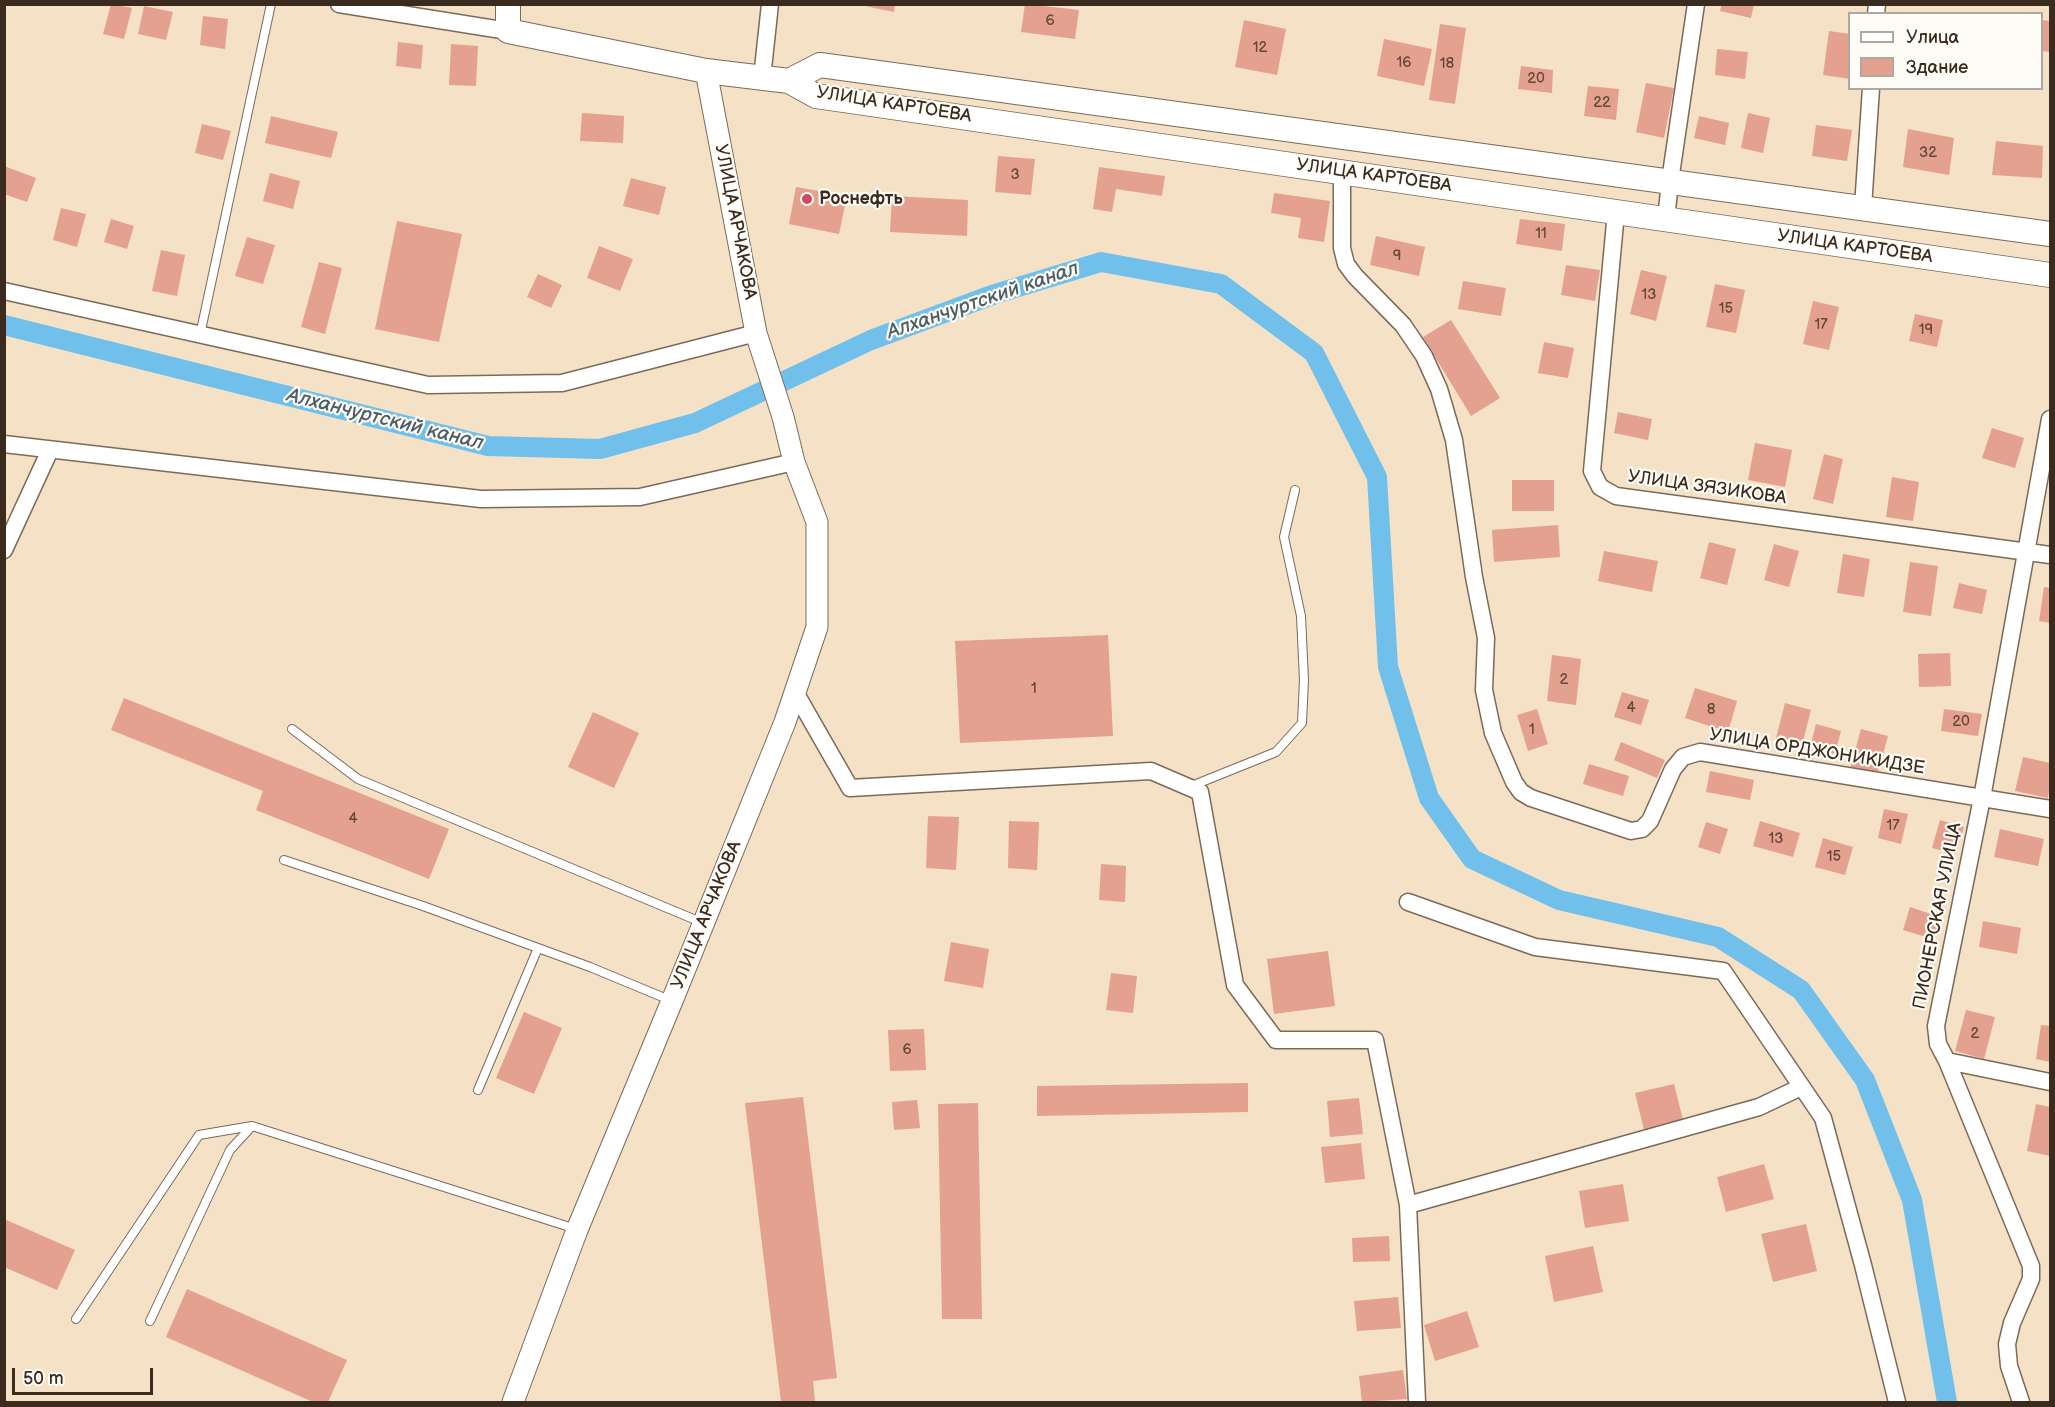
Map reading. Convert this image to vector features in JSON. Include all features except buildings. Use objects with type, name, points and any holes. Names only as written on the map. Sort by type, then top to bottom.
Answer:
[{"type":"main road","points":[[508,4],[508,31],[706,71],[789,81]]},
{"type":"main road","name":"УЛИЦА КАРТОЕВА","points":[[789,81],[820,65],[2050,234]]},
{"type":"main road","name":"УЛИЦА КАРТОЕВА","points":[[789,81],[816,96],[2050,275]]},
{"type":"street","points":[[339,4],[508,31]]},
{"type":"street","points":[[762,78],[770,4]]},
{"type":"street","points":[[1666,220],[1696,4]]},
{"type":"street","name":"УЛИЦА АРЧАКОВА","points":[[513,1402],[577,1230],[785,723],[817,627],[817,522],[794,462],[783,417],[756,333],[706,71]]},
{"type":"street","points":[[1863,207],[1871,90]]},
{"type":"street","name":"УЛИЦА ОРДЖОНИКИДЗЕ","points":[[1342,171],[1342,248],[1346,264],[1403,325],[1424,356],[1439,389],[1454,440],[1474,577],[1486,638],[1484,690],[1493,733],[1514,782],[1521,792],[1531,798],[1631,831],[1642,829],[1650,821],[1673,769],[1683,757],[1700,752],[2050,810]]},
{"type":"street","name":"УЛИЦА ЗЯЗИКОВА","points":[[1616,212],[1592,471],[1600,487],[1616,496],[2050,555]]},
{"type":"street","points":[[4,291],[428,385],[562,383],[756,333]]},
{"type":"street","name":"ПИОНЕРСКАЯ УЛИЦА","points":[[2021,1402],[2009,1366],[2007,1344],[2012,1323],[2031,1279],[2031,1266],[1938,1044],[1936,1026],[1982,798],[2050,419]]},
{"type":"street","points":[[4,444],[481,499],[640,497],[794,462]]},
{"type":"street","points":[[4,550],[50,450]]},
{"type":"street","points":[[795,692],[850,788],[1151,771],[1200,792],[1235,985],[1276,1040],[1375,1040],[1407,1205],[1417,1402]]},
{"type":"street","points":[[1408,902],[1535,947],[1723,971],[1824,1118],[1897,1402]]},
{"type":"street","points":[[1947,1061],[2050,1082]]},
{"type":"street","points":[[1407,1205],[1759,1107],[1802,1087]]},
{"type":"lane","points":[[200,335],[271,4]]},
{"type":"lane","points":[[1188,787],[1276,753],[1302,723],[1304,680],[1301,616],[1284,537],[1295,490]]},
{"type":"lane","points":[[292,729],[358,778],[704,924]]},
{"type":"lane","points":[[284,860],[423,906],[672,1001]]},
{"type":"lane","points":[[478,1090],[538,948]]},
{"type":"lane","points":[[76,1318],[199,1135],[252,1126],[577,1230]]},
{"type":"lane","points":[[150,1321],[230,1150],[252,1126]]},
{"type":"waterway","name":"Алханчуртский канал","points":[[4,325],[488,446],[600,449],[695,423],[871,340],[995,294],[1101,262],[1221,284],[1314,353],[1377,477],[1388,667],[1429,798],[1472,859],[1559,900],[1718,937],[1801,990],[1865,1080],[1912,1200],[1947,1402]]},
{"type":"place","name":"Роснефть","points":[[807,199]]}]
